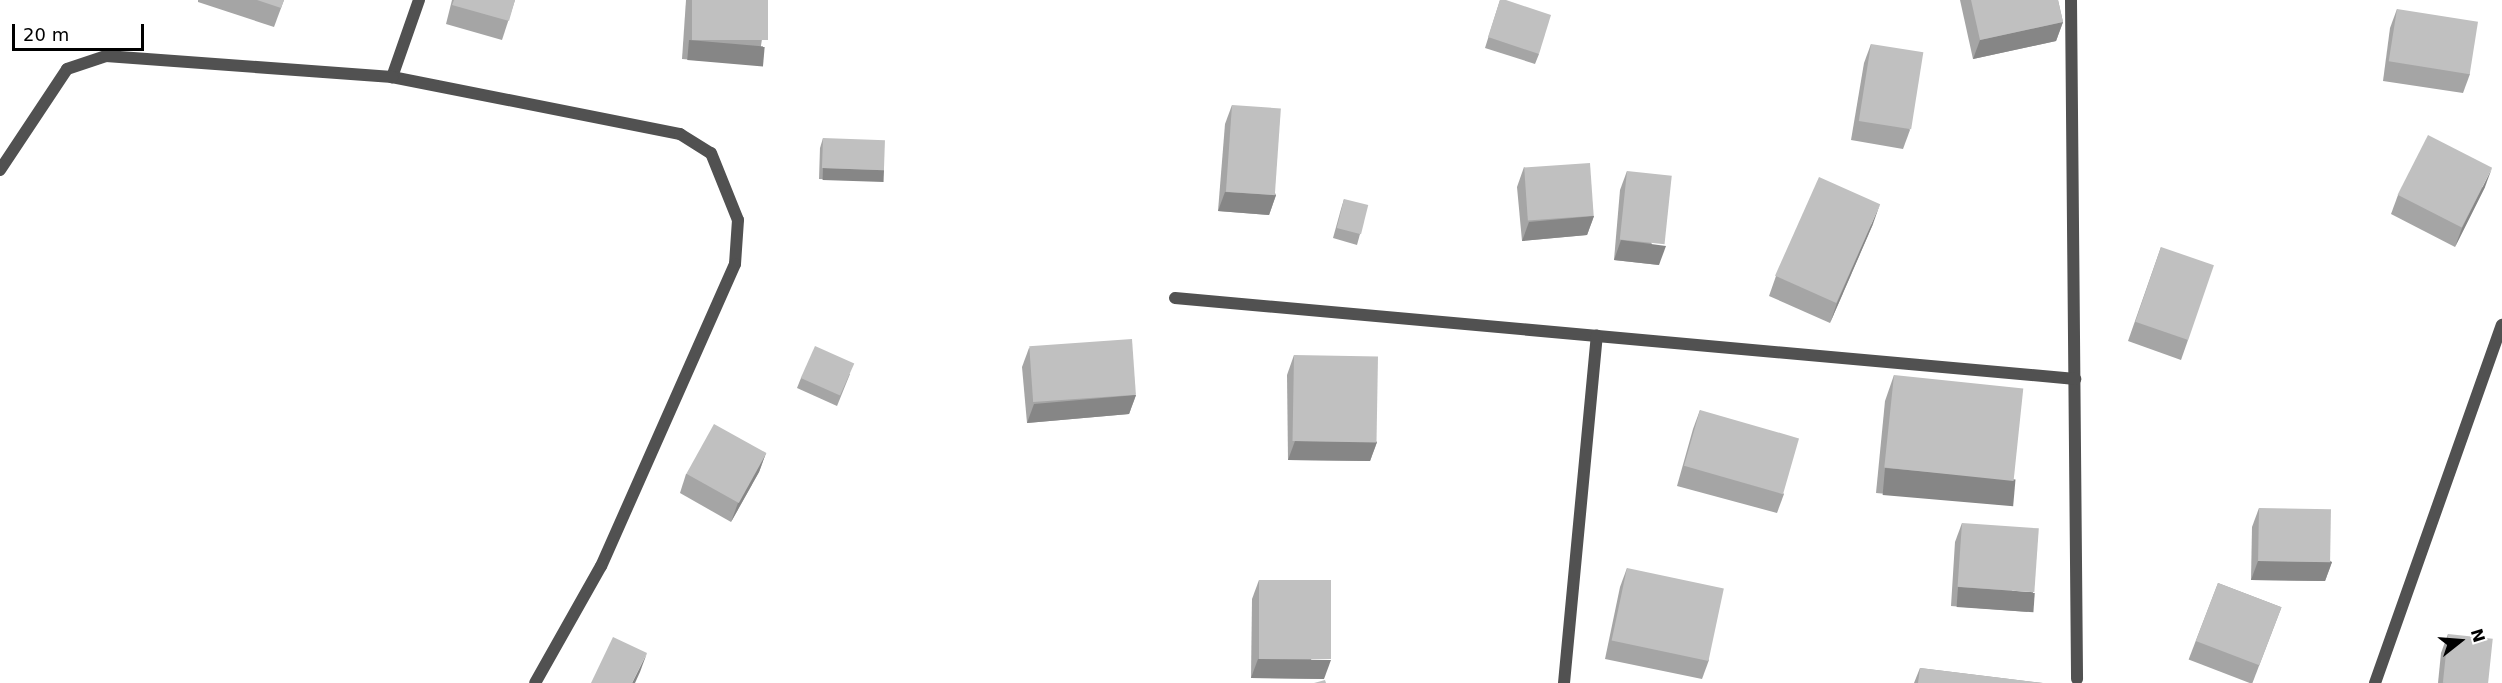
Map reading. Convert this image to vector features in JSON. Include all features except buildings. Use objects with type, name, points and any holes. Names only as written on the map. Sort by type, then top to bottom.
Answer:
[{"type":"street","points":[[392,77],[419,0]]},
{"type":"street","points":[[2071,0],[2077,679]]},
{"type":"street","points":[[0,170],[67,69],[106,56],[392,77],[680,134],[711,153],[738,220],[730,275],[601,566],[535,683]]},
{"type":"street","points":[[1175,298],[2075,379]]},
{"type":"street","points":[[2375,683],[2502,326]]},
{"type":"street","points":[[1564,683],[1597,336]]}]
